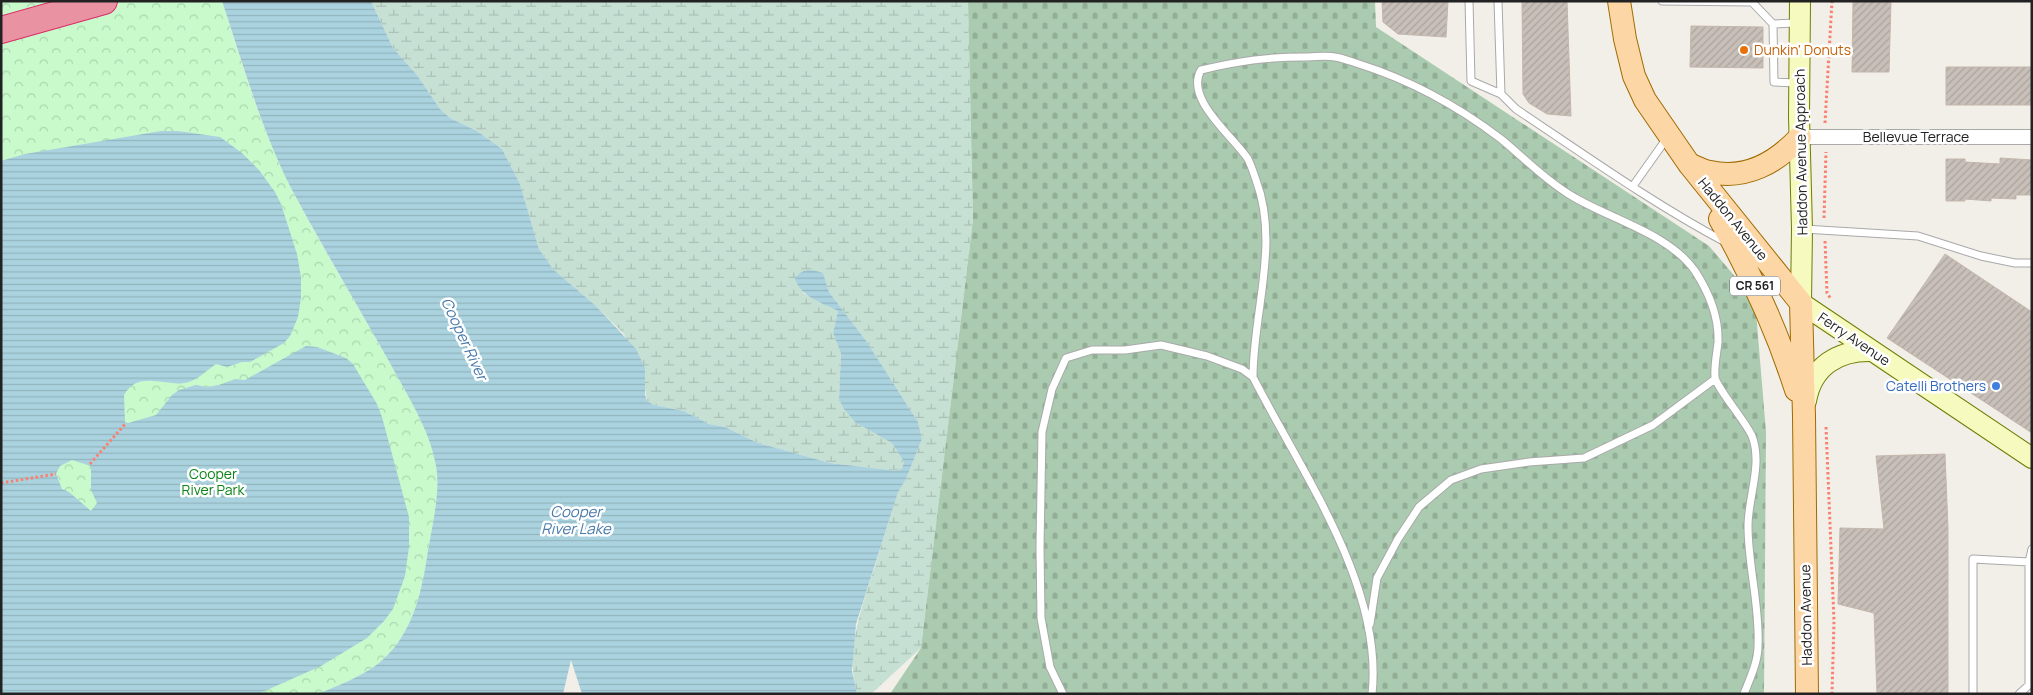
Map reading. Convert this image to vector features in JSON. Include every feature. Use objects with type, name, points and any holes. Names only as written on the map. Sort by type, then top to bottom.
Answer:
[{"type":"highway","points":[[1,30],[104,1]]},
{"type":"main road","name":"Haddon Avenue","points":[[1619,1],[1625,39],[1634,76],[1645,100],[1688,164],[1801,303],[1807,694]]},
{"type":"main road","name":"Haddon Avenue Approach","points":[[1800,1],[1801,303]]},
{"type":"main road","points":[[1688,164],[1710,172],[1730,174],[1752,170],[1769,164],[1800,137]]},
{"type":"main road","name":"Haddon Avenue","points":[[1688,164],[1756,288],[1783,348],[1804,416]]},
{"type":"main road","name":"Ferry Avenue","points":[[1801,303],[2032,458]]},
{"type":"main road","points":[[1804,416],[1808,392],[1815,376],[1824,366],[1849,352],[1872,352]]},
{"type":"street","name":"Bellevue Terrace","points":[[1800,137],[2032,136]]},
{"type":"lane","points":[[1469,1],[1471,81],[1501,94],[1516,109],[1680,218],[1735,247]]},
{"type":"lane","points":[[1498,1],[1501,94]]},
{"type":"lane","points":[[1662,1],[1752,2],[1773,24],[1774,82],[1799,83]]},
{"type":"lane","points":[[1773,24],[1800,23]]},
{"type":"lane","points":[[1253,377],[1257,322],[1264,281],[1266,246],[1264,213],[1257,183],[1248,160],[1207,110],[1197,88],[1197,77],[1201,70],[1245,60],[1280,57],[1335,57],[1378,70],[1457,109],[1500,139],[1568,194],[1644,231],[1681,255],[1694,270],[1704,288],[1712,308],[1718,340],[1715,379],[1752,437],[1755,455],[1755,474],[1748,524],[1749,553],[1758,625],[1758,648],[1754,669],[1744,694]]},
{"type":"lane","points":[[1633,186],[1668,135]]},
{"type":"lane","points":[[1802,229],[1918,236],[1990,258],[2015,263],[2032,263]]},
{"type":"lane","points":[[1063,694],[1050,667],[1041,618],[1042,432],[1052,389],[1066,358],[1092,350],[1125,350],[1161,345],[1207,356],[1242,369],[1253,377],[1326,514],[1354,576],[1370,627]]},
{"type":"lane","points":[[1372,694],[1374,678],[1370,627],[1377,578],[1398,539],[1419,507],[1451,480],[1481,469],[1529,462],[1584,458],[1653,425],[1715,379]]},
{"type":"lane","points":[[2019,694],[2029,685],[2029,562],[2032,549]]},
{"type":"lane","points":[[1973,694],[1973,559],[2029,562]]},
{"type":"path","points":[[1832,1],[1825,116],[1827,137],[1824,231],[1827,293],[1834,307]]},
{"type":"path","points":[[90,464],[126,423]]},
{"type":"path","points":[[1826,423],[1834,621],[1832,694]]},
{"type":"path","points":[[1,483],[56,474]]},
{"type":"green space","name":"Cooper River Park","points":[[1,1],[222,1],[253,96],[280,166],[315,233],[418,414],[429,440],[436,466],[435,512],[425,572],[413,615],[407,628],[390,653],[379,663],[357,677],[318,694],[1,694]]},
{"type":"green space","points":[[371,1],[968,1],[973,220],[921,648],[871,694],[857,694],[853,662],[856,631],[898,491],[906,479],[922,439],[918,422],[867,342],[829,292],[823,274],[803,293],[838,311],[833,333],[841,352],[839,399],[878,434],[892,443],[904,462],[902,468],[898,471],[830,463],[758,443],[725,427],[709,424],[684,411],[654,405],[647,401],[645,388],[624,334],[596,306],[553,269],[539,249],[520,184],[502,149],[477,131],[450,118],[440,109],[417,75],[393,48]]},
{"type":"green space","points":[[968,1],[1375,1],[1376,27],[1709,246],[1755,300],[1766,432],[1764,694],[890,694],[921,648],[973,220]]},
{"type":"water","name":"Cooper River Lake","points":[[222,1],[371,1],[393,48],[417,75],[440,109],[450,118],[477,131],[502,149],[520,184],[539,249],[553,269],[596,306],[636,349],[645,368],[645,395],[647,401],[654,405],[684,411],[709,424],[725,427],[758,443],[830,463],[898,471],[902,468],[904,462],[892,443],[855,422],[844,409],[839,399],[841,353],[833,333],[838,311],[807,295],[795,279],[797,275],[807,270],[823,273],[829,292],[867,342],[918,422],[922,439],[906,479],[898,492],[856,624],[852,671],[857,694],[582,694],[571,660],[563,694],[318,694],[357,677],[379,663],[390,653],[407,628],[418,601],[425,572],[436,500],[436,466],[429,440],[418,414],[280,166],[253,96]]},
{"type":"water","name":"Cooper River Park","points":[[161,131],[178,131],[220,137],[242,153],[259,170],[275,192],[281,204],[297,254],[301,277],[301,298],[298,317],[290,336],[284,343],[250,362],[242,362],[227,367],[216,364],[198,378],[189,382],[144,381],[136,383],[124,395],[125,422],[128,423],[156,415],[172,395],[179,390],[196,385],[207,387],[219,385],[235,379],[245,380],[306,346],[317,347],[346,358],[353,364],[377,404],[382,417],[409,517],[409,547],[405,576],[393,609],[367,638],[321,666],[258,694],[1,694],[1,161],[25,154]],"holes":[[[72,460],[91,466],[91,490],[97,503],[91,511],[69,492],[62,489],[56,474],[60,466]]]},
{"type":"building","points":[[1382,1],[1448,1],[1446,37],[1398,34],[1383,22]]},
{"type":"building","points":[[1522,1],[1567,1],[1571,116],[1547,114],[1529,103],[1523,94]]},
{"type":"building","points":[[1853,1],[1891,1],[1889,72],[1852,72]]},
{"type":"building","points":[[1691,26],[1763,27],[1763,68],[1690,67]]},
{"type":"building","points":[[1946,67],[2032,67],[2032,105],[1946,105]]},
{"type":"building","points":[[2000,158],[2032,160],[2032,195],[2016,195],[2016,199],[1991,198],[1991,201],[1965,199],[1965,201],[1946,201],[1946,159],[1965,159],[1965,162],[2000,164]]},
{"type":"building","name":"Catelli Brothers","points":[[1945,254],[2032,312],[2032,433],[1887,338]]},
{"type":"building","points":[[1945,454],[1948,528],[1948,694],[1877,694],[1874,613],[1838,604],[1840,528],[1884,529],[1876,456]]},
{"type":"place","name":"Dunkin' Donuts","points":[[1744,50]]},
{"type":"place","name":"Catelli Brothers","points":[[1996,386]]},
{"type":"water label","name":"Cooper River","points":[[464,339]]}]
